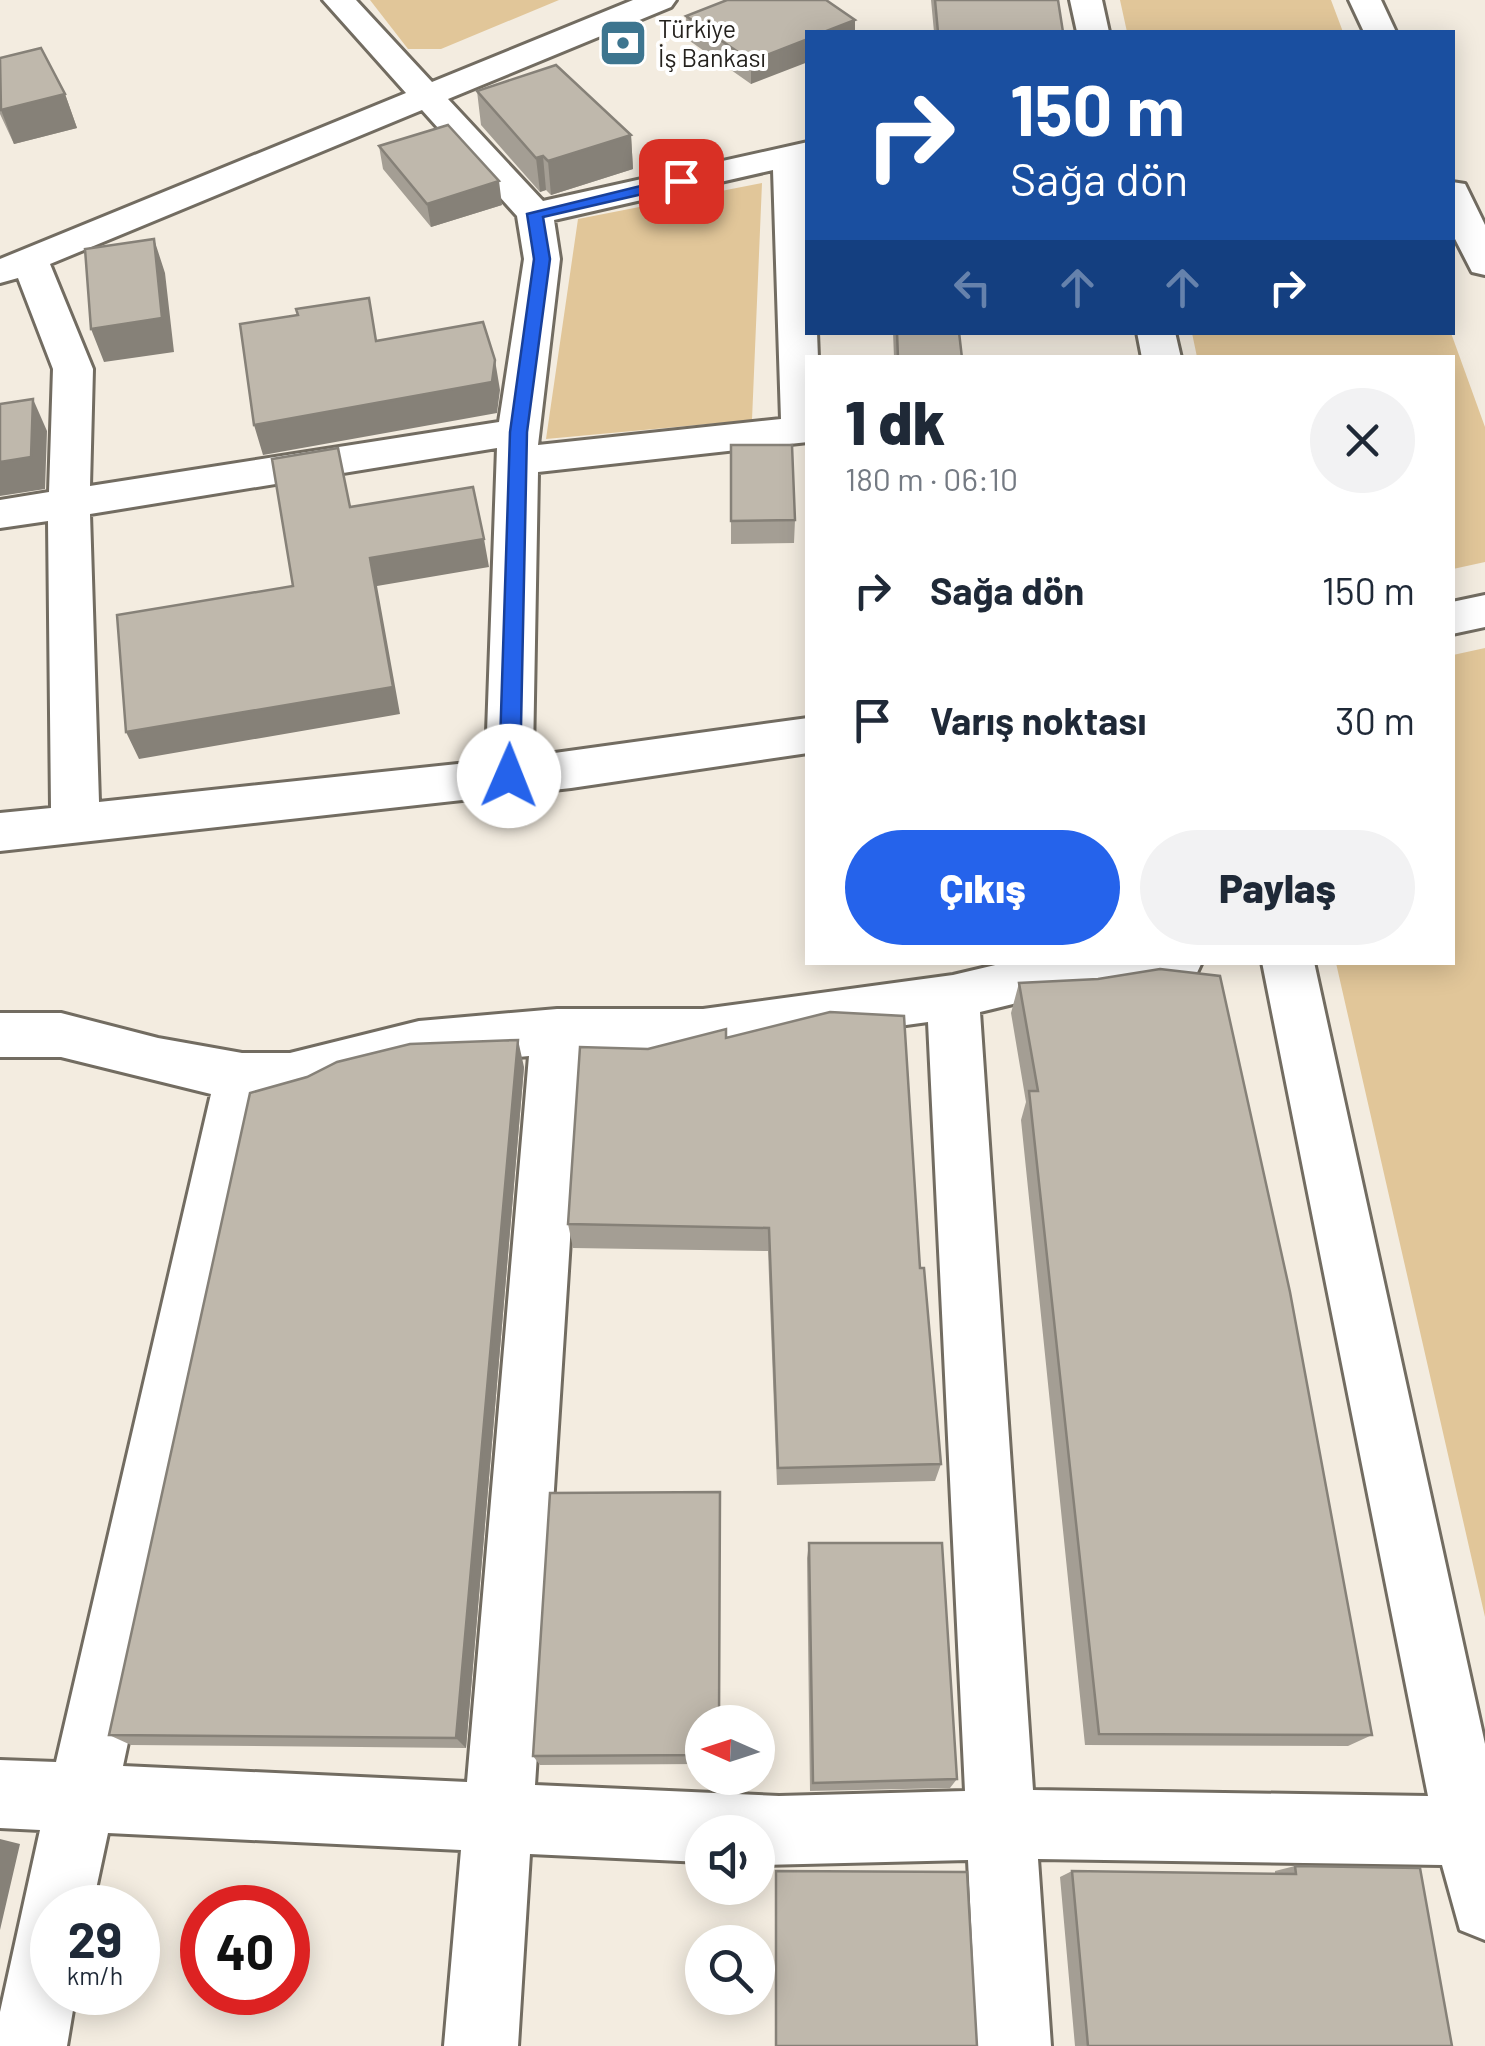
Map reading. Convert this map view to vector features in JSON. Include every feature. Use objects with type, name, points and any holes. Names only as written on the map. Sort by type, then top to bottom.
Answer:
[{"type":"street","points":[[338,0],[535,214],[542,259],[518,447],[509,776]]},
{"type":"street","points":[[417,90],[604,0]]},
{"type":"street","points":[[74,824],[68,503],[73,369],[10,261],[417,90],[660,0]]},
{"type":"street","points":[[1086,0],[1093,30]]},
{"type":"street","points":[[1365,0],[1379,30]]},
{"type":"street","points":[[0,514],[518,447],[805,429],[799,154],[535,214]]},
{"type":"street","points":[[1455,199],[1485,264]]},
{"type":"street","points":[[1455,617],[1485,611]]},
{"type":"street","points":[[0,832],[509,776],[805,735]]},
{"type":"street","points":[[0,1035],[61,1035],[158,1062],[242,1076],[290,1076],[419,1044],[557,1031],[703,1031],[953,998],[1067,970],[1136,965]]},
{"type":"street","points":[[1289,965],[1485,1904]]},
{"type":"street","points":[[953,998],[1014,2046]]},
{"type":"street","points":[[481,2046],[557,1031]]},
{"type":"street","points":[[62,1885],[242,1076]]},
{"type":"street","points":[[0,1794],[78,1801],[779,1831],[1001,1824],[1470,1831]]},
{"type":"street","points":[[30,2046],[36,2015]]},
{"type":"shaded area","points":[[370,0],[559,0],[441,49],[408,49]]},
{"type":"shaded area","points":[[1120,0],[1331,0],[1342,30],[1127,30]]},
{"type":"shaded area","points":[[762,183],[752,420],[546,439],[578,219]]},
{"type":"shaded area","points":[[1192,335],[1452,335],[1485,427],[1485,562],[1455,569],[1455,355],[1197,355]]},
{"type":"shaded area","points":[[1485,648],[1485,1617],[1336,965],[1455,965],[1455,655]]},
{"type":"building","points":[[727,0],[826,0],[855,20],[829,30],[805,30],[805,40],[751,61],[686,16]]},
{"type":"building","points":[[935,0],[1058,0],[1063,30],[938,30]]},
{"type":"building","points":[[41,48],[65,94],[1,110],[0,58]]},
{"type":"building","points":[[556,65],[631,135],[548,161],[543,156],[536,158],[477,91]]},
{"type":"building","points":[[448,125],[499,181],[427,204],[379,146]]},
{"type":"building","points":[[154,239],[162,318],[91,329],[85,249]]},
{"type":"building","points":[[369,298],[376,341],[483,322],[495,360],[492,382],[254,425],[240,324],[298,315],[296,309]]},
{"type":"building","points":[[897,335],[959,335],[962,355],[898,355]]},
{"type":"building","points":[[33,399],[31,457],[0,462],[0,404]]},
{"type":"building","points":[[731,445],[792,445],[795,520],[731,521]]},
{"type":"building","points":[[338,448],[350,507],[473,487],[484,539],[370,558],[393,687],[126,732],[117,615],[293,586],[272,459]]},
{"type":"building","points":[[1160,969],[1220,976],[1290,1292],[1372,1735],[1099,1734],[1029,1091],[1038,1091],[1019,983],[1098,979]]},
{"type":"building","points":[[830,1012],[904,1016],[920,1268],[924,1268],[941,1464],[778,1468],[769,1228],[568,1224],[580,1047],[648,1049],[726,1029],[726,1038]]},
{"type":"building","points":[[518,1040],[456,1738],[109,1735],[250,1093],[307,1077],[337,1062],[410,1044]]},
{"type":"building","points":[[720,1492],[719,1705],[685,1705],[685,1755],[533,1756],[550,1493]]},
{"type":"building","points":[[809,1543],[942,1543],[957,1779],[813,1783]]},
{"type":"building","points":[[1295,1866],[1420,1868],[1452,2046],[1088,2046],[1072,1871],[1296,1874]]},
{"type":"building","points":[[776,1871],[967,1872],[977,2046],[776,2046]]},
{"type":"place","name":"Türkiye İş Bankası","points":[[623,43]]},
{"type":"route","points":[[509,776],[518,432],[542,259],[535,214],[681,181]]}]
